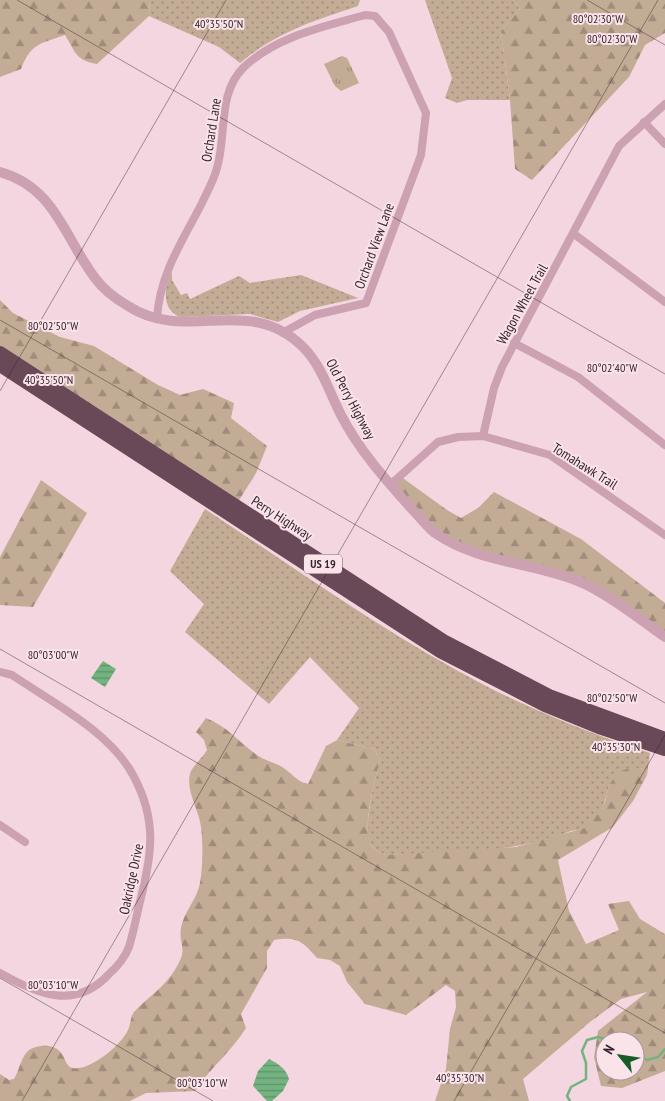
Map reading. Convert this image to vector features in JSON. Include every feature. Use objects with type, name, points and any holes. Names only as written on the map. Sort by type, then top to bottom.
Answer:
[{"type":"highway","name":"Perry Highway","points":[[1,363],[445,642],[550,696],[665,738]]},
{"type":"highway","name":"Perry Highway","points":[[1,363],[440,652],[545,705],[607,730],[665,749]]},
{"type":"street","name":"Orchard Lane","points":[[157,318],[158,294],[167,269],[217,170],[229,90],[236,77],[264,52],[289,38],[365,14],[380,19],[389,32],[426,113]]},
{"type":"street","name":"Wagon Wheel Trail","points":[[482,436],[497,379],[514,343],[574,234],[619,146],[665,104]]},
{"type":"street","name":"Orchard View Lane","points":[[284,332],[315,315],[366,303],[421,154],[426,113]]},
{"type":"street","points":[[644,122],[665,144]]},
{"type":"street","name":"Old Perry Highway","points":[[0,172],[25,182],[43,197],[55,212],[96,279],[129,307],[157,318],[180,323],[238,319],[256,321],[284,332],[315,360],[341,416],[364,453],[390,485],[432,530],[452,545],[474,554],[579,581],[665,637]]},
{"type":"street","points":[[574,234],[665,302]]},
{"type":"street","points":[[514,343],[572,373],[665,445]]},
{"type":"street","points":[[390,485],[438,442],[458,437],[482,436]]},
{"type":"street","name":"Tomahawk Trail","points":[[482,436],[550,456],[665,535]]},
{"type":"street","name":"Oakridge Drive","points":[[0,672],[12,675],[115,748],[132,773],[146,802],[152,839],[146,875],[128,948],[117,966],[101,983],[87,992],[70,996],[49,995],[31,990],[0,973]]},
{"type":"street","points":[[0,825],[24,842]]},
{"type":"green space","points":[[0,0],[150,0],[149,16],[97,64],[80,58],[65,35],[37,46],[29,54],[21,69],[0,77]]},
{"type":"green space","points":[[150,0],[360,0],[358,6],[311,22],[282,35],[240,63],[219,47],[149,16]]},
{"type":"green space","points":[[425,0],[513,0],[520,9],[501,31],[510,100],[467,100],[457,103],[445,98],[452,78]]},
{"type":"green space","points":[[513,0],[665,0],[665,33],[645,45],[629,77],[532,180],[515,169],[510,100],[501,31],[520,9]]},
{"type":"green space","points":[[342,56],[347,58],[359,83],[341,91],[335,86],[324,64]]},
{"type":"green space","points":[[172,272],[172,280],[181,295],[187,293],[190,299],[239,276],[250,283],[301,275],[358,298],[300,311],[278,322],[250,314],[180,317],[170,309],[167,303],[167,284]]},
{"type":"green space","points":[[0,300],[13,313],[60,337],[94,346],[158,385],[180,395],[203,389],[234,403],[231,418],[267,446],[256,473],[238,502],[0,346]]},
{"type":"green space","points":[[400,476],[461,518],[478,508],[494,492],[581,539],[665,603],[665,637],[579,581],[453,545],[390,485]]},
{"type":"green space","points":[[41,480],[87,513],[33,607],[0,605],[0,557]]},
{"type":"green space","points":[[205,509],[344,602],[451,667],[547,715],[650,753],[647,775],[641,768],[609,785],[602,809],[595,820],[583,829],[549,839],[480,851],[386,855],[378,851],[369,841],[368,824],[373,789],[380,760],[374,749],[337,740],[359,708],[310,657],[269,704],[185,632],[204,604],[170,571]]},
{"type":"green space","points":[[206,718],[228,731],[260,757],[282,767],[298,780],[308,784],[326,746],[337,740],[374,749],[380,760],[371,800],[368,832],[372,846],[386,855],[516,847],[585,828],[598,814],[605,802],[609,785],[619,772],[629,768],[641,768],[647,775],[633,801],[613,827],[558,860],[569,911],[586,944],[619,930],[608,904],[629,901],[640,919],[665,934],[665,1071],[645,1079],[645,1031],[598,1031],[647,992],[621,999],[590,1022],[523,1079],[529,1101],[435,1101],[446,1069],[450,1029],[456,1007],[455,991],[446,985],[406,1015],[365,1004],[347,982],[340,966],[330,960],[317,958],[299,941],[282,939],[274,940],[267,951],[267,968],[241,1014],[246,1028],[195,1091],[146,1093],[130,1101],[0,1101],[0,1074],[9,1080],[14,1079],[25,1055],[34,1047],[49,1046],[58,1050],[67,1064],[74,1068],[85,1066],[107,1054],[125,1036],[134,1012],[162,986],[180,961],[183,951],[180,934],[181,928],[198,889],[202,869],[200,820],[189,785],[189,778],[192,769],[207,750],[204,740],[196,732]]},
{"type":"green space","points":[[600,1081],[640,1081],[622,1088],[601,1086]]},
{"type":"shaded area","points":[[103,661],[116,669],[105,687],[91,678]]},
{"type":"shaded area","points":[[269,1059],[282,1067],[289,1079],[283,1091],[272,1101],[267,1101],[253,1086],[258,1071]]},
{"type":"waterway","points":[[570,1101],[567,1096],[571,1087],[586,1079],[586,1063],[582,1051],[587,1040],[595,1038]]},
{"type":"waterway","points":[[645,1059],[658,1057],[665,1049]]}]
